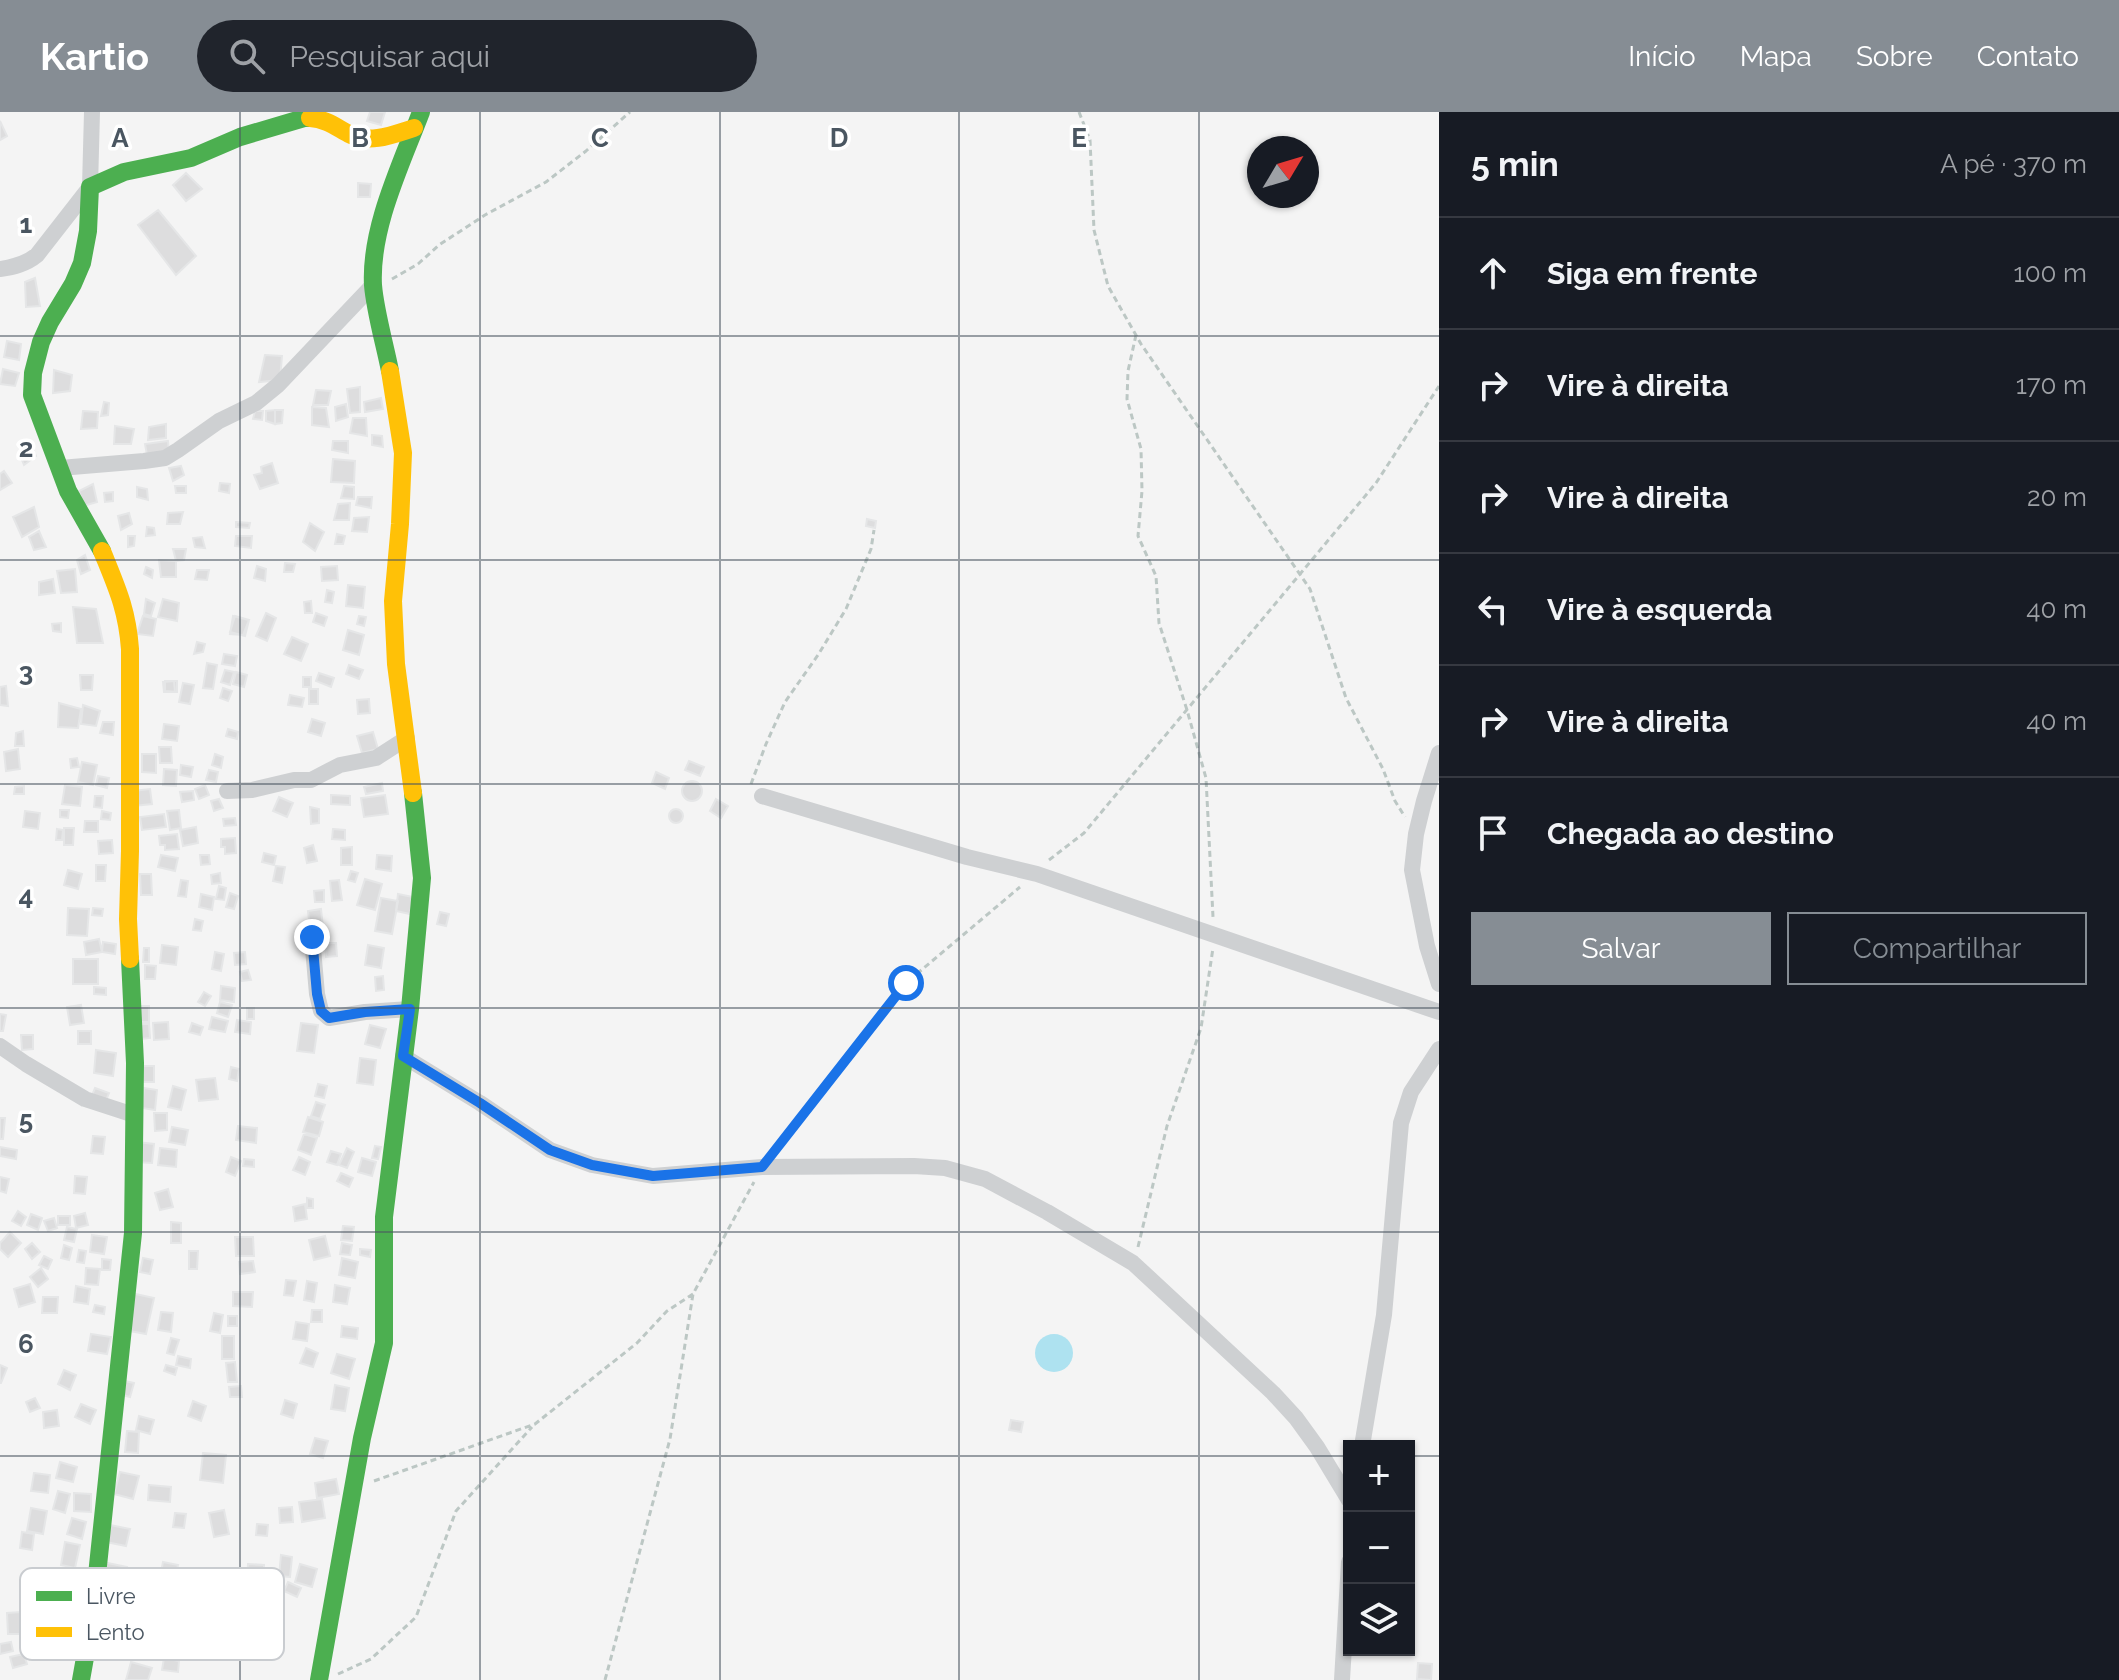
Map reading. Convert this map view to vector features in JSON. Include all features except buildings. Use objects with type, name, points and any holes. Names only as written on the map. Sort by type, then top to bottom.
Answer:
[{"type":"street","points":[[92,112],[86,246],[78,274],[39,346],[31,380],[32,395],[68,491],[98,543],[123,602],[128,622],[131,695],[128,919],[135,1063],[133,1233],[98,1568]]},
{"type":"street","points":[[0,269],[14,267],[37,255],[90,187],[124,172],[191,158],[240,137],[304,118],[330,120],[359,138],[383,137],[418,120]]},
{"type":"street","points":[[327,1677],[353,1488],[384,1343],[384,1217],[410,1009],[422,878],[396,664],[393,601],[403,453],[373,285],[377,234],[418,120]]},
{"type":"street","points":[[60,468],[165,458],[219,421],[256,403],[278,385],[373,285]]},
{"type":"street","points":[[227,791],[311,780],[340,765],[376,758],[407,738]]},
{"type":"street","points":[[1439,753],[1416,834],[1412,870],[1427,946],[1439,984]]},
{"type":"street","points":[[762,796],[967,857],[1037,874],[1439,1012]]},
{"type":"street","points":[[312,937],[317,994],[321,1011],[329,1018],[410,1009]]},
{"type":"street","points":[[0,1046],[85,1099],[134,1115]]},
{"type":"street","points":[[1363,1440],[1384,1315],[1401,1123],[1411,1092],[1439,1049]]},
{"type":"street","points":[[403,1056],[550,1150],[592,1165],[653,1176],[762,1167],[914,1166],[945,1168],[985,1179],[1133,1263],[1273,1393],[1317,1447],[1343,1490]]},
{"type":"street","points":[[1342,1680],[1348,1584]]},
{"type":"street","points":[[81,1680],[85,1660]]},
{"type":"path","points":[[373,285],[398,277],[485,215],[546,182],[630,112]]},
{"type":"path","points":[[1079,112],[1090,140],[1094,230],[1108,286],[1136,335],[1310,589],[1346,698],[1383,769],[1395,801],[1416,834]]},
{"type":"path","points":[[1133,1263],[1167,1126],[1201,1028],[1215,935],[1206,778],[1159,623],[1156,576],[1138,536],[1142,491],[1141,449],[1127,399],[1128,371],[1136,335]]},
{"type":"path","points":[[605,1680],[670,1439],[693,1294],[762,1167],[906,983],[1084,833],[1376,483],[1439,386]]},
{"type":"path","points":[[762,796],[750,785],[766,744],[785,702],[846,609],[871,549],[874,530]]},
{"type":"path","points":[[327,1677],[371,1659],[416,1617],[456,1511],[535,1424],[637,1343],[667,1311],[693,1294]]},
{"type":"path","points":[[353,1488],[535,1424]]},
{"type":"water","points":[[1054,1334],[1067,1340],[1073,1353],[1067,1366],[1054,1372],[1041,1366],[1035,1353],[1041,1340]]},
{"type":"traffic: fast","points":[[390,371],[374,295],[373,263],[388,197],[421,112]]},
{"type":"traffic: fast","points":[[102,551],[68,491],[32,395],[33,373],[41,342],[82,263],[88,231],[90,187],[124,172],[191,158],[240,137],[310,118]]},
{"type":"traffic: fast","points":[[319,1680],[362,1438],[384,1343],[384,1217],[410,1009],[422,878],[413,793]]},
{"type":"traffic: fast","points":[[98,1568],[133,1233],[135,1063],[130,959]]},
{"type":"traffic: fast","points":[[81,1680],[85,1660]]},
{"type":"traffic: slow","points":[[310,118],[367,139],[414,128]]},
{"type":"traffic: slow","points":[[390,371],[403,453],[393,601],[396,664],[413,793]]},
{"type":"traffic: slow","points":[[102,551],[124,610],[130,649],[130,959]]},
{"type":"route","points":[[312,937],[317,994],[321,1011],[329,1018],[410,1009],[403,1056],[550,1150],[592,1165],[653,1176],[762,1167],[906,983]]}]
